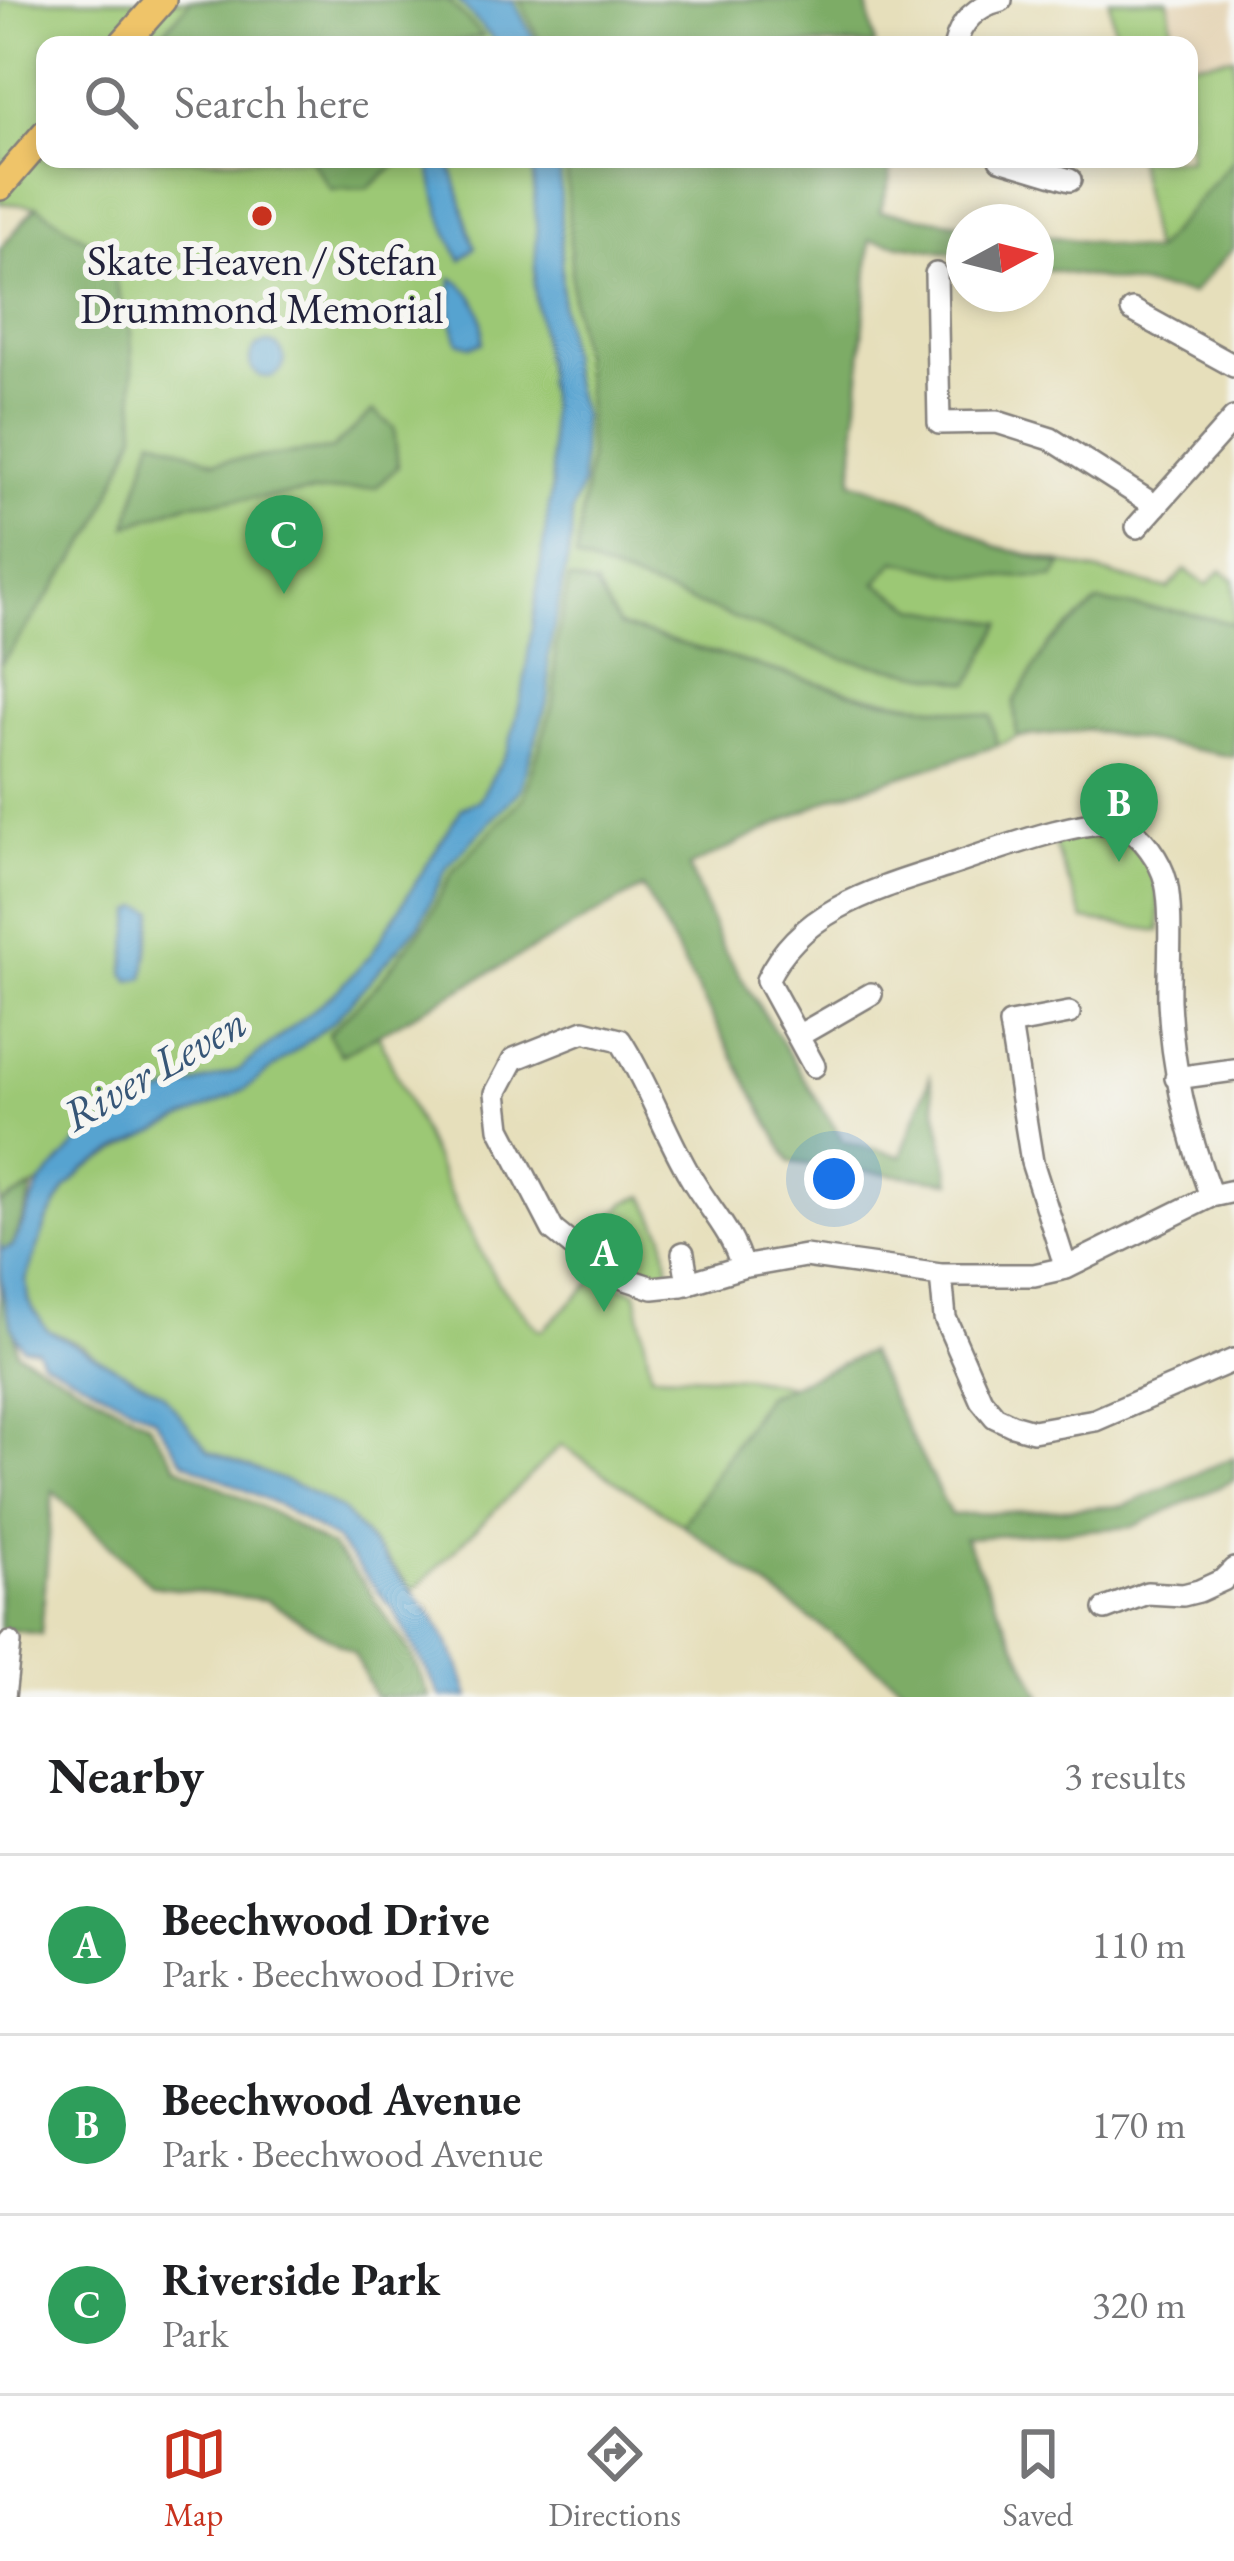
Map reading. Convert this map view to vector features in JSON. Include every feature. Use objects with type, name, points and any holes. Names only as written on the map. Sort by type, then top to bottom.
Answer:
[{"type":"main road","points":[[130,36],[162,0]]},
{"type":"main road","points":[[0,186],[36,144]]},
{"type":"street","points":[[957,36],[959,28],[983,5],[1001,0]]},
{"type":"street","points":[[1042,168],[1070,180]]},
{"type":"street","points":[[936,274],[939,422],[997,422],[1051,439],[1156,506]]},
{"type":"street","points":[[1132,310],[1234,366]]},
{"type":"street","points":[[1137,527],[1234,418]]},
{"type":"street","points":[[742,1267],[735,1241],[691,1178],[643,1075],[620,1040],[584,1030],[514,1059],[496,1093],[500,1128],[553,1230],[589,1262],[652,1288],[805,1256],[941,1275],[1008,1278],[1066,1268],[1222,1194],[1189,1137],[1176,1078],[1166,882],[1152,850],[1122,826],[1094,824],[1048,835],[856,895],[781,950],[766,980],[814,1066]]},
{"type":"street","points":[[798,1036],[871,994]]},
{"type":"street","points":[[1066,1268],[1032,1162],[1010,1024],[1069,1013]]},
{"type":"street","points":[[1176,1078],[1234,1070]]},
{"type":"street","points":[[683,1252],[688,1284]]},
{"type":"street","points":[[941,1275],[945,1318],[981,1400],[995,1417],[1012,1425],[1033,1430],[1095,1420],[1234,1360]]},
{"type":"street","points":[[1105,1609],[1147,1593],[1199,1591],[1234,1569]]},
{"type":"street","points":[[4,1697],[10,1643]]},
{"type":"shaded area","points":[[1168,0],[1234,0],[1234,57],[1198,62],[1198,36],[1173,36]]},
{"type":"green space","points":[[0,0],[866,0],[873,36],[36,36],[36,168],[889,168],[890,180],[870,239],[852,481],[926,507],[995,546],[1168,589],[1185,570],[1207,585],[1221,570],[1234,580],[1234,624],[1187,613],[1098,603],[1014,702],[1017,737],[997,746],[990,716],[862,695],[618,626],[596,586],[553,768],[342,1055],[378,1034],[452,1198],[497,1282],[537,1328],[543,1330],[598,1276],[636,1292],[651,1374],[745,1377],[791,1385],[765,1396],[683,1525],[561,1445],[414,1590],[342,1510],[303,1488],[209,1451],[83,1346],[46,1329],[28,1300],[26,1280],[47,1221],[66,1188],[85,1169],[172,1121],[244,1090],[281,1058],[0,1204],[0,249],[36,206],[0,203]]},
{"type":"green space","points":[[191,0],[447,0],[483,36],[160,36]]},
{"type":"green space","points":[[520,0],[866,0],[873,36],[537,36]]},
{"type":"green space","points":[[1109,0],[1168,0],[1173,36],[1115,36]]},
{"type":"green space","points":[[1234,57],[1234,159],[1153,252],[1139,168],[1198,168],[1198,62]]},
{"type":"green space","points":[[1234,159],[1234,248],[1191,294],[1054,271],[1054,237],[1153,252]]},
{"type":"green space","points":[[316,168],[393,168],[368,188],[331,189]]},
{"type":"green space","points":[[566,168],[889,168],[880,211],[946,221],[946,252],[870,240],[852,481],[926,507],[995,546],[1062,565],[1054,578],[964,576],[896,561],[876,583],[916,608],[1002,623],[970,683],[844,659],[576,559],[589,460],[586,386],[573,306]]},
{"type":"green space","points":[[37,206],[88,241],[114,278],[131,333],[136,433],[96,529],[0,665],[0,249]]},
{"type":"green space","points":[[373,411],[394,428],[398,467],[376,487],[187,504],[127,526],[153,437],[215,462],[332,449]]},
{"type":"green space","points":[[569,579],[595,586],[619,626],[866,697],[991,716],[997,746],[834,797],[689,867],[721,945],[843,1141],[901,1156],[930,1077],[951,1182],[790,1162],[643,888],[341,1055],[328,1034],[376,986],[426,923],[452,872],[524,797],[555,697],[555,649]]},
{"type":"green space","points":[[1098,602],[1234,624],[1234,757],[1089,730],[1017,737],[1014,702],[1050,643]]},
{"type":"green space","points":[[1094,833],[1129,842],[1141,852],[1154,878],[1160,931],[1084,920],[1053,842]]},
{"type":"green space","points":[[34,1187],[5,1266],[17,1352],[148,1423],[177,1466],[331,1547],[365,1585],[412,1656],[430,1697],[375,1697],[354,1653],[266,1600],[152,1586],[53,1491],[41,1634],[0,1629],[0,1204]]},
{"type":"green space","points":[[644,1196],[664,1235],[670,1280],[619,1273],[579,1245],[627,1202]]},
{"type":"green space","points":[[868,1352],[951,1515],[1124,1506],[1234,1457],[1234,1480],[1132,1527],[964,1538],[1042,1697],[917,1697],[683,1525],[766,1396]]},
{"type":"water","points":[[457,0],[513,0],[532,36],[491,36]]},
{"type":"water","points":[[431,168],[451,168],[475,247],[461,260],[449,236]]},
{"type":"water","points":[[533,168],[560,168],[562,306],[582,416],[582,484],[572,512],[571,541],[548,656],[549,696],[520,790],[447,867],[420,924],[333,1022],[244,1090],[85,1169],[66,1188],[47,1221],[26,1280],[28,1300],[46,1329],[162,1393],[209,1451],[303,1488],[342,1510],[434,1617],[458,1662],[469,1697],[441,1697],[393,1609],[335,1540],[278,1505],[183,1461],[154,1418],[42,1360],[37,1349],[23,1347],[7,1312],[0,1246],[3,1250],[13,1246],[40,1184],[83,1137],[151,1098],[239,1070],[338,990],[370,956],[462,808],[479,800],[508,750],[523,691],[552,485],[549,396],[534,285]]},
{"type":"water","points":[[452,278],[478,306],[482,343],[458,342],[450,314]]},
{"type":"water","points":[[267,343],[279,348],[284,360],[279,372],[267,377],[255,372],[250,360],[255,348]]},
{"type":"water","points":[[140,907],[154,911],[144,978],[130,981],[124,973],[133,911]]},
{"type":"place","name":"Skate Heaven / Stefan Drummond Memorial","points":[[262,216]]},
{"type":"place","name":"Riverside Park","points":[[284,594]]},
{"type":"place","name":"Beechwood Avenue","points":[[1119,862]]},
{"type":"place","name":"Beechwood Drive","points":[[604,1312]]},
{"type":"water label","name":"River Leven","points":[[154,1068]]}]
